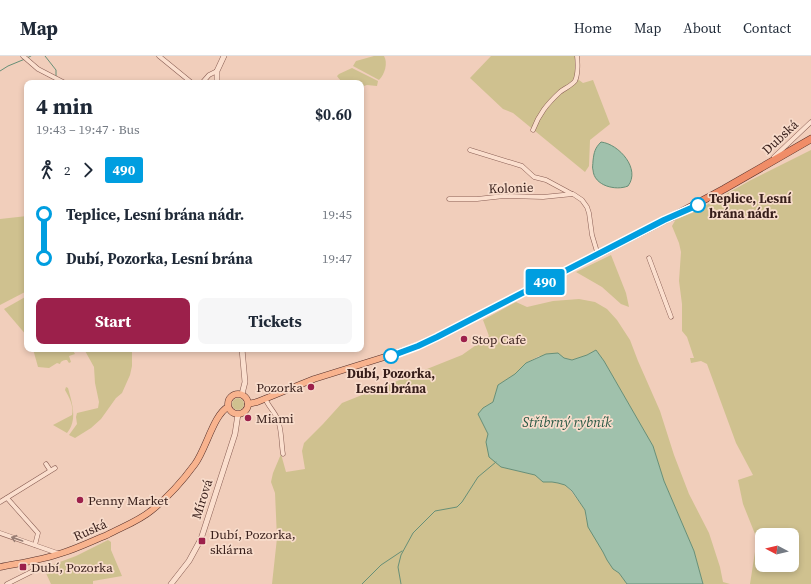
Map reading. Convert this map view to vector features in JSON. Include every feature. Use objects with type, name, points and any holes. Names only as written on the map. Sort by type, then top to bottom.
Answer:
[{"type":"highway","points":[[672,216],[811,139]]},
{"type":"highway","points":[[672,216],[716,195],[811,144]]},
{"type":"main road","points":[[248,404],[246,398],[242,394],[232,395],[228,400],[228,407],[238,414],[244,412],[248,404],[314,379],[418,346],[672,216]]},
{"type":"main road","name":"Ruská","points":[[0,567],[61,554],[78,548],[148,514],[195,464],[222,411],[228,407]]},
{"type":"street","points":[[23,56],[38,69],[59,80]]},
{"type":"street","points":[[159,56],[188,80]]},
{"type":"street","points":[[217,80],[217,72],[224,56]]},
{"type":"street","points":[[533,130],[538,116],[543,110],[560,92],[574,81],[576,77],[577,56]]},
{"type":"street","points":[[205,80],[209,75],[217,72]]},
{"type":"street","name":"Dubská","points":[[762,166],[784,148],[811,122]]},
{"type":"street","name":"Kolonie","points":[[470,150],[522,166],[534,177],[546,180],[582,200],[587,207],[592,235],[598,255]]},
{"type":"street","name":"Kolonie","points":[[449,199],[477,199],[504,196],[543,197],[573,194]]},
{"type":"street","points":[[649,258],[671,317]]},
{"type":"street","points":[[242,352],[245,384],[242,394]]},
{"type":"street","points":[[265,398],[268,405],[277,417],[282,454]]},
{"type":"street","name":"Mírová","points":[[171,584],[189,561],[201,539],[235,433],[238,414]]},
{"type":"street","points":[[46,464],[50,470]]},
{"type":"street","points":[[0,502],[55,468]]},
{"type":"street","points":[[7,498],[38,532],[35,545]]},
{"type":"street","points":[[0,533],[61,554]]},
{"type":"street","points":[[7,584],[34,570]]},
{"type":"shaded area","points":[[374,56],[384,56],[386,62],[383,75],[379,80],[353,66],[356,61]]},
{"type":"shaded area","points":[[491,56],[576,56],[575,77],[583,83],[593,80],[610,124],[590,140],[589,166],[585,172],[513,113],[503,109],[470,78]]},
{"type":"shaded area","points":[[352,68],[378,81],[377,86],[364,86],[364,80],[340,80],[337,76]]},
{"type":"shaded area","points":[[811,150],[811,584],[750,584],[755,552],[755,572],[799,572],[799,528],[755,528],[755,534],[743,504],[738,480],[753,475],[736,443],[707,364],[701,361],[691,363],[690,358],[694,358],[687,337],[682,331],[682,304],[679,281],[681,252],[672,226],[676,219],[692,213],[751,180]]},
{"type":"shaded area","points":[[24,216],[24,293],[0,305],[0,219]]},
{"type":"shaded area","points":[[611,255],[626,293],[629,307],[621,304],[602,287],[576,272]]},
{"type":"shaded area","points":[[24,298],[24,332],[4,309]]},
{"type":"shaded area","points":[[579,299],[595,302],[607,309],[617,320],[630,340],[660,411],[674,455],[689,494],[709,533],[720,567],[723,582],[730,584],[703,584],[694,551],[664,481],[653,446],[604,361],[596,350],[572,360],[539,356],[526,363],[515,374],[498,385],[493,402],[483,408],[478,414],[488,434],[486,442],[501,467],[535,475],[543,482],[552,482],[565,485],[571,491],[585,510],[586,519],[607,560],[627,584],[272,584],[277,538],[275,493],[271,482],[281,454],[286,472],[305,469],[302,451],[304,443],[342,403],[462,355],[489,336],[483,320],[516,302],[527,307],[553,301]]},
{"type":"shaded area","points":[[34,352],[74,352],[75,354],[69,356],[71,362],[69,363],[67,360],[64,360],[60,364],[57,363],[49,368],[38,367]]},
{"type":"shaded area","points":[[86,352],[132,352],[132,366],[130,375],[122,393],[116,398],[101,419],[91,428],[75,438],[69,435],[77,424],[77,413],[98,408],[99,402],[95,383],[94,367]]},
{"type":"shaded area","points":[[66,387],[68,388],[72,404],[65,390]]},
{"type":"shaded area","points":[[240,398],[243,399],[243,409],[236,410],[233,409],[232,402],[233,399]]},
{"type":"shaded area","points":[[72,406],[73,417],[72,423],[67,433],[53,425],[72,415]]},
{"type":"shaded area","points":[[108,540],[111,542],[111,550],[122,576],[93,581],[93,584],[51,584],[45,571],[49,566],[76,556]]},
{"type":"water","points":[[601,142],[615,147],[626,158],[632,172],[628,186],[618,188],[606,186],[597,180],[594,175],[593,168],[594,155],[596,148]]},
{"type":"water","name":"Stříbrný rybník","points":[[596,350],[604,361],[653,446],[664,481],[694,551],[703,584],[627,584],[607,560],[588,527],[585,510],[572,491],[565,485],[552,482],[543,482],[535,475],[501,467],[489,457],[486,442],[488,434],[478,414],[483,408],[493,402],[498,385],[515,374],[526,363],[546,354],[558,353],[564,358],[572,360]]},
{"type":"waterway","points":[[27,58],[31,56]]},
{"type":"waterway","points":[[45,56],[56,70],[56,76]]},
{"type":"waterway","points":[[0,71],[25,59]]},
{"type":"waterway","points":[[401,584],[398,567],[401,555],[413,533],[435,511],[457,507],[462,502],[478,477],[496,462]]},
{"type":"waterway","points":[[362,584],[381,565],[402,551]]},
{"type":"bus line","name":"490","points":[[391,356],[437,337],[628,240],[664,220],[698,205]]},
{"type":"place","name":"Teplice, Lesní brána nádr.","points":[[698,205]]},
{"type":"place","name":"Stop Cafe","points":[[464,339]]},
{"type":"place","name":"Dubí, Pozorka, Lesní brána","points":[[391,356]]},
{"type":"place","name":"Pozorka","points":[[311,387]]},
{"type":"place","name":"Miami","points":[[248,418]]},
{"type":"place","name":"Penny Market","points":[[80,500]]},
{"type":"place","name":"Dubí, Pozorka, sklárna","points":[[202,541]]},
{"type":"place","name":"Dubí, Pozorka","points":[[23,567]]}]
